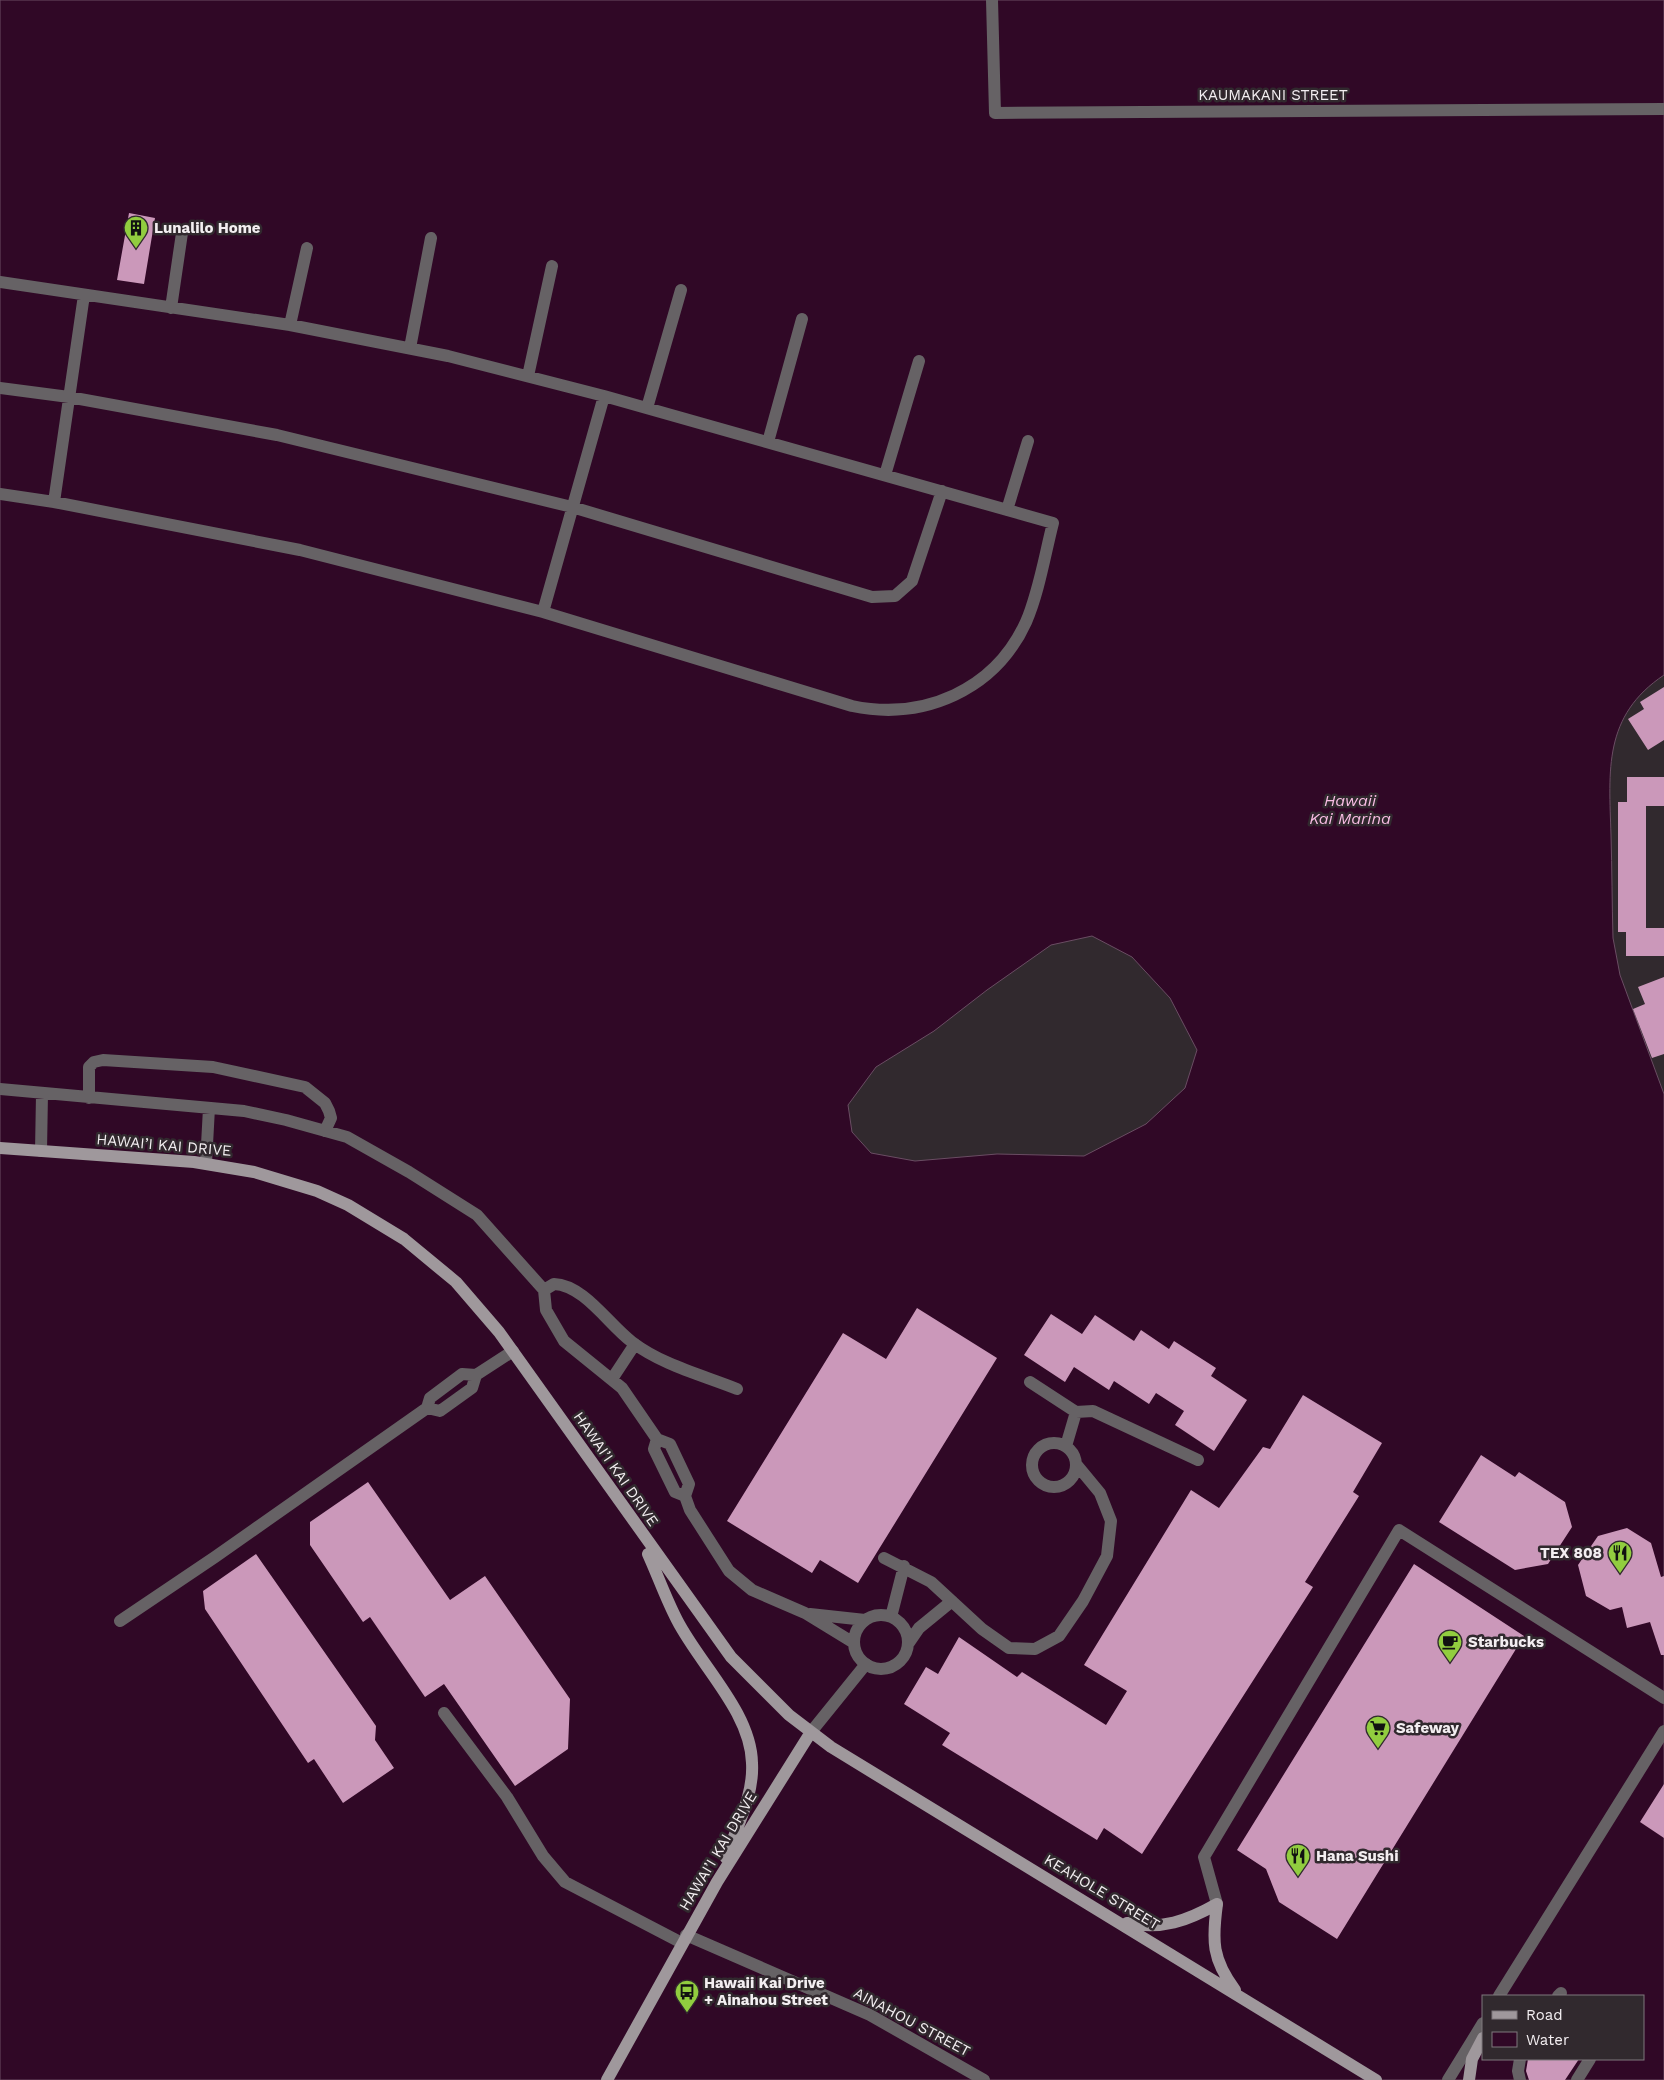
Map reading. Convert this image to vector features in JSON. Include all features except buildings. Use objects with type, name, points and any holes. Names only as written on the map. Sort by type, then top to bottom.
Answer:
[{"type":"main road","name":"HAWAI’I KAI DRIVE","points":[[0,1148],[206,1163],[286,1180],[332,1198],[377,1221],[424,1254],[456,1282],[513,1350],[731,1657],[789,1714],[811,1732],[717,1882],[607,2080]]},
{"type":"main road","points":[[638,1528],[677,1620],[739,1716],[750,1747],[752,1763],[750,1787],[717,1882]]},
{"type":"main road","name":"KEAHOLE STREET","points":[[811,1732],[831,1747],[1376,2080]]},
{"type":"main road","points":[[1118,1921],[1159,1926],[1180,1922],[1217,1904],[1214,1948],[1222,1971],[1238,1994]]},
{"type":"main road","points":[[1469,2080],[1472,2058],[1482,2040]]},
{"type":"street","name":"KAUMAKANI STREET","points":[[992,0],[995,113],[1664,109]]},
{"type":"street","points":[[171,308],[182,233]]},
{"type":"street","points":[[410,348],[431,238]]},
{"type":"street","points":[[290,325],[307,248]]},
{"type":"street","points":[[528,376],[552,266]]},
{"type":"street","points":[[0,282],[290,325],[410,348],[604,396],[1053,523],[1026,621],[1008,653],[982,679],[950,698],[920,708],[889,711],[852,706],[542,612],[300,550],[54,502],[0,494]]},
{"type":"street","points":[[646,408],[681,290]]},
{"type":"street","points":[[54,502],[84,295]]},
{"type":"street","points":[[768,442],[802,319]]},
{"type":"street","points":[[885,476],[919,361]]},
{"type":"street","points":[[0,388],[69,397],[277,434],[572,507],[872,597],[885,598],[906,589],[912,581],[942,491]]},
{"type":"street","points":[[542,612],[604,396]]},
{"type":"street","points":[[1007,510],[1028,441]]},
{"type":"street","points":[[89,1098],[89,1067],[94,1062],[103,1060],[213,1067],[304,1088],[325,1103],[329,1110],[331,1118],[326,1131]]},
{"type":"street","points":[[0,1089],[244,1111],[326,1131],[347,1137],[409,1172],[477,1215],[544,1290],[546,1310],[564,1341],[589,1363],[612,1378],[622,1388],[657,1439],[670,1444],[689,1484],[685,1496],[690,1510],[708,1541],[729,1571],[752,1590],[805,1613],[854,1643]]},
{"type":"street","points":[[41,1151],[42,1094]]},
{"type":"street","points":[[206,1163],[209,1108]]},
{"type":"street","points":[[544,1290],[554,1284],[571,1288],[650,1355],[737,1389]]},
{"type":"street","points":[[612,1378],[635,1344]]},
{"type":"street","points":[[120,1621],[428,1408],[440,1411],[472,1388],[476,1375],[513,1350]]},
{"type":"street","points":[[1030,1382],[1076,1412],[1093,1411],[1198,1460]]},
{"type":"street","points":[[1066,1446],[1076,1412]]},
{"type":"street","points":[[1051,1443],[1066,1446],[1075,1457],[1076,1464],[1072,1478],[1060,1486],[1045,1485],[1035,1475],[1032,1462],[1038,1448],[1051,1443]]},
{"type":"street","points":[[884,1558],[904,1566],[931,1582],[982,1628],[1009,1648],[1035,1649],[1059,1636],[1083,1601],[1107,1556],[1112,1520],[1100,1493],[1076,1464]]},
{"type":"street","points":[[1217,1904],[1204,1857],[1399,1530],[1664,1698]]},
{"type":"street","points":[[891,1617],[904,1566]]},
{"type":"street","points":[[908,1644],[903,1626],[891,1617],[880,1614],[865,1620],[859,1626],[854,1643],[856,1651],[866,1664],[884,1669],[893,1666],[901,1661],[908,1644],[919,1628],[952,1600]]},
{"type":"street","points":[[805,1613],[865,1620]]},
{"type":"street","points":[[811,1732],[866,1664]]},
{"type":"street","name":"AINAHOU STREET","points":[[444,1713],[508,1797],[544,1856],[565,1882],[684,1939],[870,2015],[984,2080]]},
{"type":"street","points":[[1501,1995],[1664,1731]]},
{"type":"street","points":[[1448,2080],[1482,2025]]},
{"type":"street","points":[[1577,2080],[1589,2060]]},
{"type":"street","points":[[1517,2061],[1520,2080]]},
{"type":"water","name":"Hawaii Kai Marina","points":[[0,0],[1664,0],[1664,675],[1644,691],[1630,708],[1620,727],[1614,746],[1610,788],[1613,938],[1620,975],[1664,1094],[1664,2080],[0,2080]],"holes":[[[1092,936],[1132,957],[1170,998],[1197,1050],[1185,1088],[1146,1124],[1084,1156],[997,1154],[915,1161],[871,1153],[852,1132],[848,1105],[876,1067],[934,1031],[987,990],[1051,945]]]},
{"type":"place","name":"Lunalilo Home","points":[[136,249]]},
{"type":"place","name":"TEX 808","points":[[1620,1574]]},
{"type":"place","name":"Starbucks","points":[[1450,1663]]},
{"type":"place","name":"Safeway","points":[[1378,1749]]},
{"type":"place","name":"Hana Sushi","points":[[1298,1877]]},
{"type":"place","name":"Hawaii Kai Drive + Ainahou Street","points":[[687,2013]]}]
